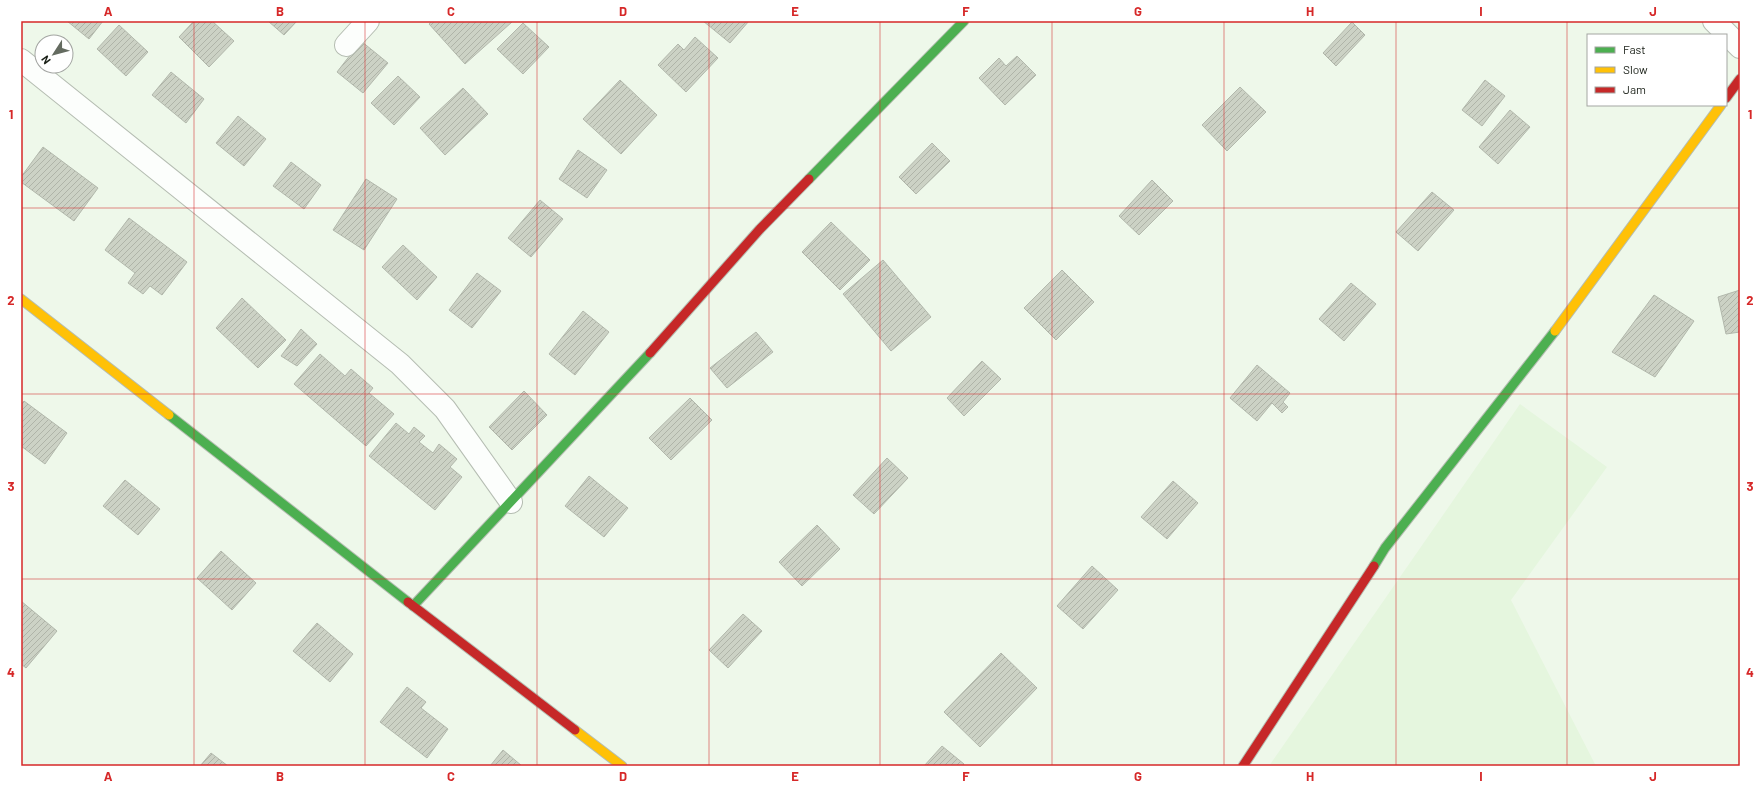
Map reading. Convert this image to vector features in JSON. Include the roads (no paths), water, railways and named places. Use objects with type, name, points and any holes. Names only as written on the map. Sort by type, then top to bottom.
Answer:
[{"type":"street","points":[[346,45],[368,21]]},
{"type":"street","points":[[413,606],[626,380],[760,230],[964,21]]},
{"type":"street","points":[[1714,21],[1740,47]]},
{"type":"street","points":[[21,60],[400,364],[445,410],[511,502]]},
{"type":"street","points":[[1727,97],[1740,79]]},
{"type":"street","points":[[1243,766],[1385,548],[1549,338],[1720,106]]},
{"type":"street","points":[[21,299],[413,606],[622,766]]}]
